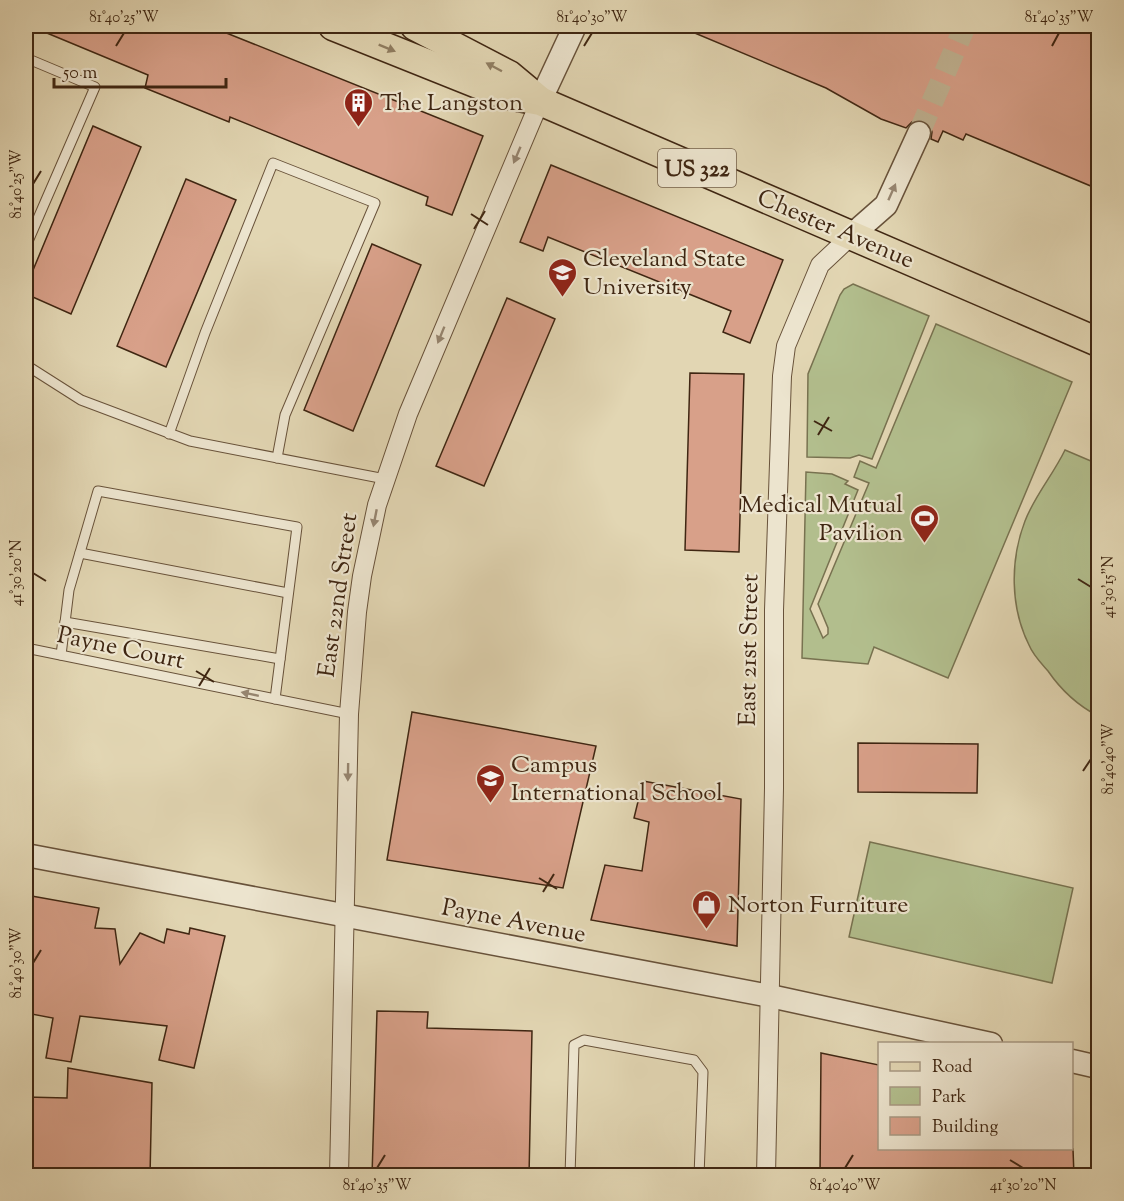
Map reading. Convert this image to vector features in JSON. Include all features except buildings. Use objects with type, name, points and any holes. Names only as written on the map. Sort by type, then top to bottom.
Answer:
[{"type":"main road","name":"Chester Avenue","points":[[333,26],[503,94],[540,101],[853,234],[1098,342]]},
{"type":"main road","name":"Chester Avenue","points":[[415,26],[509,75],[540,101]]},
{"type":"street","name":"East 22nd Street","points":[[339,1176],[349,714],[362,576],[377,505],[413,403],[540,101],[575,26]]},
{"type":"street","name":"East 21st Street","points":[[766,1176],[774,788],[774,610],[782,376],[786,346],[820,265],[886,205],[919,133]]},
{"type":"street","name":"Payne Avenue","points":[[26,855],[770,996],[982,1042]]},
{"type":"street","points":[[1073,1061],[1098,1066]]},
{"type":"lane","points":[[26,58],[94,87],[26,246]]},
{"type":"lane","points":[[169,434],[205,333],[273,164],[375,203],[285,415],[277,458]]},
{"type":"lane","points":[[26,364],[81,400],[190,441],[385,479]]},
{"type":"lane","points":[[61,655],[69,590],[98,491],[297,527],[274,699]]},
{"type":"lane","points":[[80,553],[288,593]]},
{"type":"lane","points":[[65,622],[280,659]]},
{"type":"lane","name":"Payne Court","points":[[26,648],[349,714]]},
{"type":"lane","points":[[612,1176],[570,1174],[574,1046],[584,1040],[694,1060],[703,1072],[699,1176]]},
{"type":"lane","points":[[712,1176],[718,1176]]},
{"type":"green space","points":[[853,284],[929,316],[872,459],[859,455],[850,458],[807,457],[808,374],[840,295],[844,289]]},
{"type":"green space","name":"Medical Mutual Pavilion","points":[[936,324],[1072,382],[948,678],[874,647],[868,664],[802,658],[806,472],[832,474],[848,481],[845,484],[858,490],[810,609],[823,638],[828,634],[828,628],[818,604],[869,483],[854,477],[860,461],[876,468]]},
{"type":"green space","points":[[1065,450],[1098,464],[1098,716],[1070,696],[1035,656],[1023,630],[1015,599],[1017,551],[1025,521]]},
{"type":"green space","points":[[870,842],[1073,888],[1052,983],[849,937]]},
{"type":"tunnel","points":[[919,133],[965,26]]},
{"type":"place","name":"The Langston","points":[[359,128]]},
{"type":"place","name":"Cleveland State University","points":[[562,298]]},
{"type":"place","name":"Medical Mutual Pavilion","points":[[924,544]]},
{"type":"place","name":"Campus International School","points":[[490,804]]},
{"type":"place","name":"Norton Furniture","points":[[707,930]]}]
